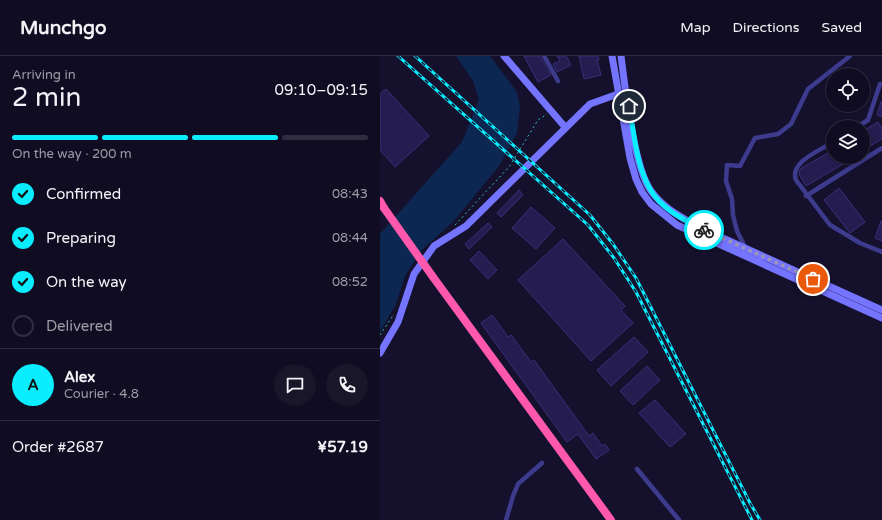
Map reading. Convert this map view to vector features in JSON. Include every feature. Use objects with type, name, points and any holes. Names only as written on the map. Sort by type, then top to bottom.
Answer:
[{"type":"highway","points":[[381,203],[611,520]]},
{"type":"main road","points":[[505,56],[550,112],[565,127]]},
{"type":"main road","points":[[612,56],[618,94],[636,179],[642,192],[662,214],[688,230],[882,318]]},
{"type":"main road","points":[[621,56],[639,160],[650,190],[661,203],[682,218],[746,249],[882,310]]},
{"type":"main road","points":[[380,353],[398,322],[414,274],[434,246],[466,226],[590,104],[618,94]]},
{"type":"street","points":[[544,56],[558,81]]},
{"type":"street","points":[[746,249],[737,231],[733,215],[732,199],[726,181],[727,165],[740,166],[756,138],[778,134],[791,124],[808,89],[850,56]]},
{"type":"street","points":[[868,120],[880,84]]},
{"type":"street","points":[[826,147],[796,168],[794,178],[806,196],[830,225],[860,244],[882,252]]},
{"type":"street","points":[[806,196],[882,148]]},
{"type":"street","points":[[506,520],[518,484],[542,463]]},
{"type":"street","points":[[637,468],[679,520]]},
{"type":"path","points":[[453,227],[509,167],[538,120],[550,112]]},
{"type":"path","points":[[380,335],[394,314]]},
{"type":"water","points":[[456,56],[490,56],[517,92],[520,107],[517,133],[499,166],[454,221],[423,249],[405,276],[396,304],[380,332],[380,234],[462,142],[479,99],[473,81]]},
{"type":"building","points":[[524,56],[540,56],[551,75],[538,82]]},
{"type":"building","points":[[557,56],[566,56],[571,65],[557,72],[553,64],[560,61]]},
{"type":"building","points":[[579,56],[598,56],[599,60],[597,60],[601,75],[584,79]]},
{"type":"building","points":[[386,89],[429,136],[395,167],[380,150],[380,94]]},
{"type":"building","points":[[882,102],[882,117],[877,115]]},
{"type":"building","points":[[878,122],[882,128],[882,139],[870,146],[870,127]]},
{"type":"building","points":[[826,154],[826,164],[843,164],[806,186],[799,174],[800,169]]},
{"type":"building","points":[[839,188],[865,222],[850,233],[824,200]]},
{"type":"building","points":[[519,190],[523,195],[501,217],[497,213]]},
{"type":"building","points":[[531,207],[555,228],[536,249],[512,228]]},
{"type":"building","points":[[882,221],[882,241],[875,238]]},
{"type":"building","points":[[488,223],[492,227],[469,249],[465,244]]},
{"type":"building","points":[[563,239],[625,306],[621,310],[633,323],[591,361],[518,280]]},
{"type":"building","points":[[479,251],[497,270],[488,279],[470,260]]},
{"type":"building","points":[[492,315],[508,337],[511,335],[531,362],[534,360],[589,436],[593,433],[602,446],[605,444],[609,450],[596,459],[578,434],[567,442],[481,323]]},
{"type":"building","points":[[634,337],[648,352],[611,386],[597,370]]},
{"type":"building","points":[[647,366],[660,380],[633,405],[620,391]]},
{"type":"building","points":[[655,400],[686,434],[670,447],[639,413]]},
{"type":"railway","points":[[398,56],[588,225],[614,258],[636,292],[752,520]]},
{"type":"railway","points":[[415,56],[590,215],[613,244],[636,278],[760,520]]},
{"type":"way so far","points":[[704,230],[813,279]]},
{"type":"route","points":[[629,106],[639,160],[650,190],[661,203],[682,218],[704,230]]}]
